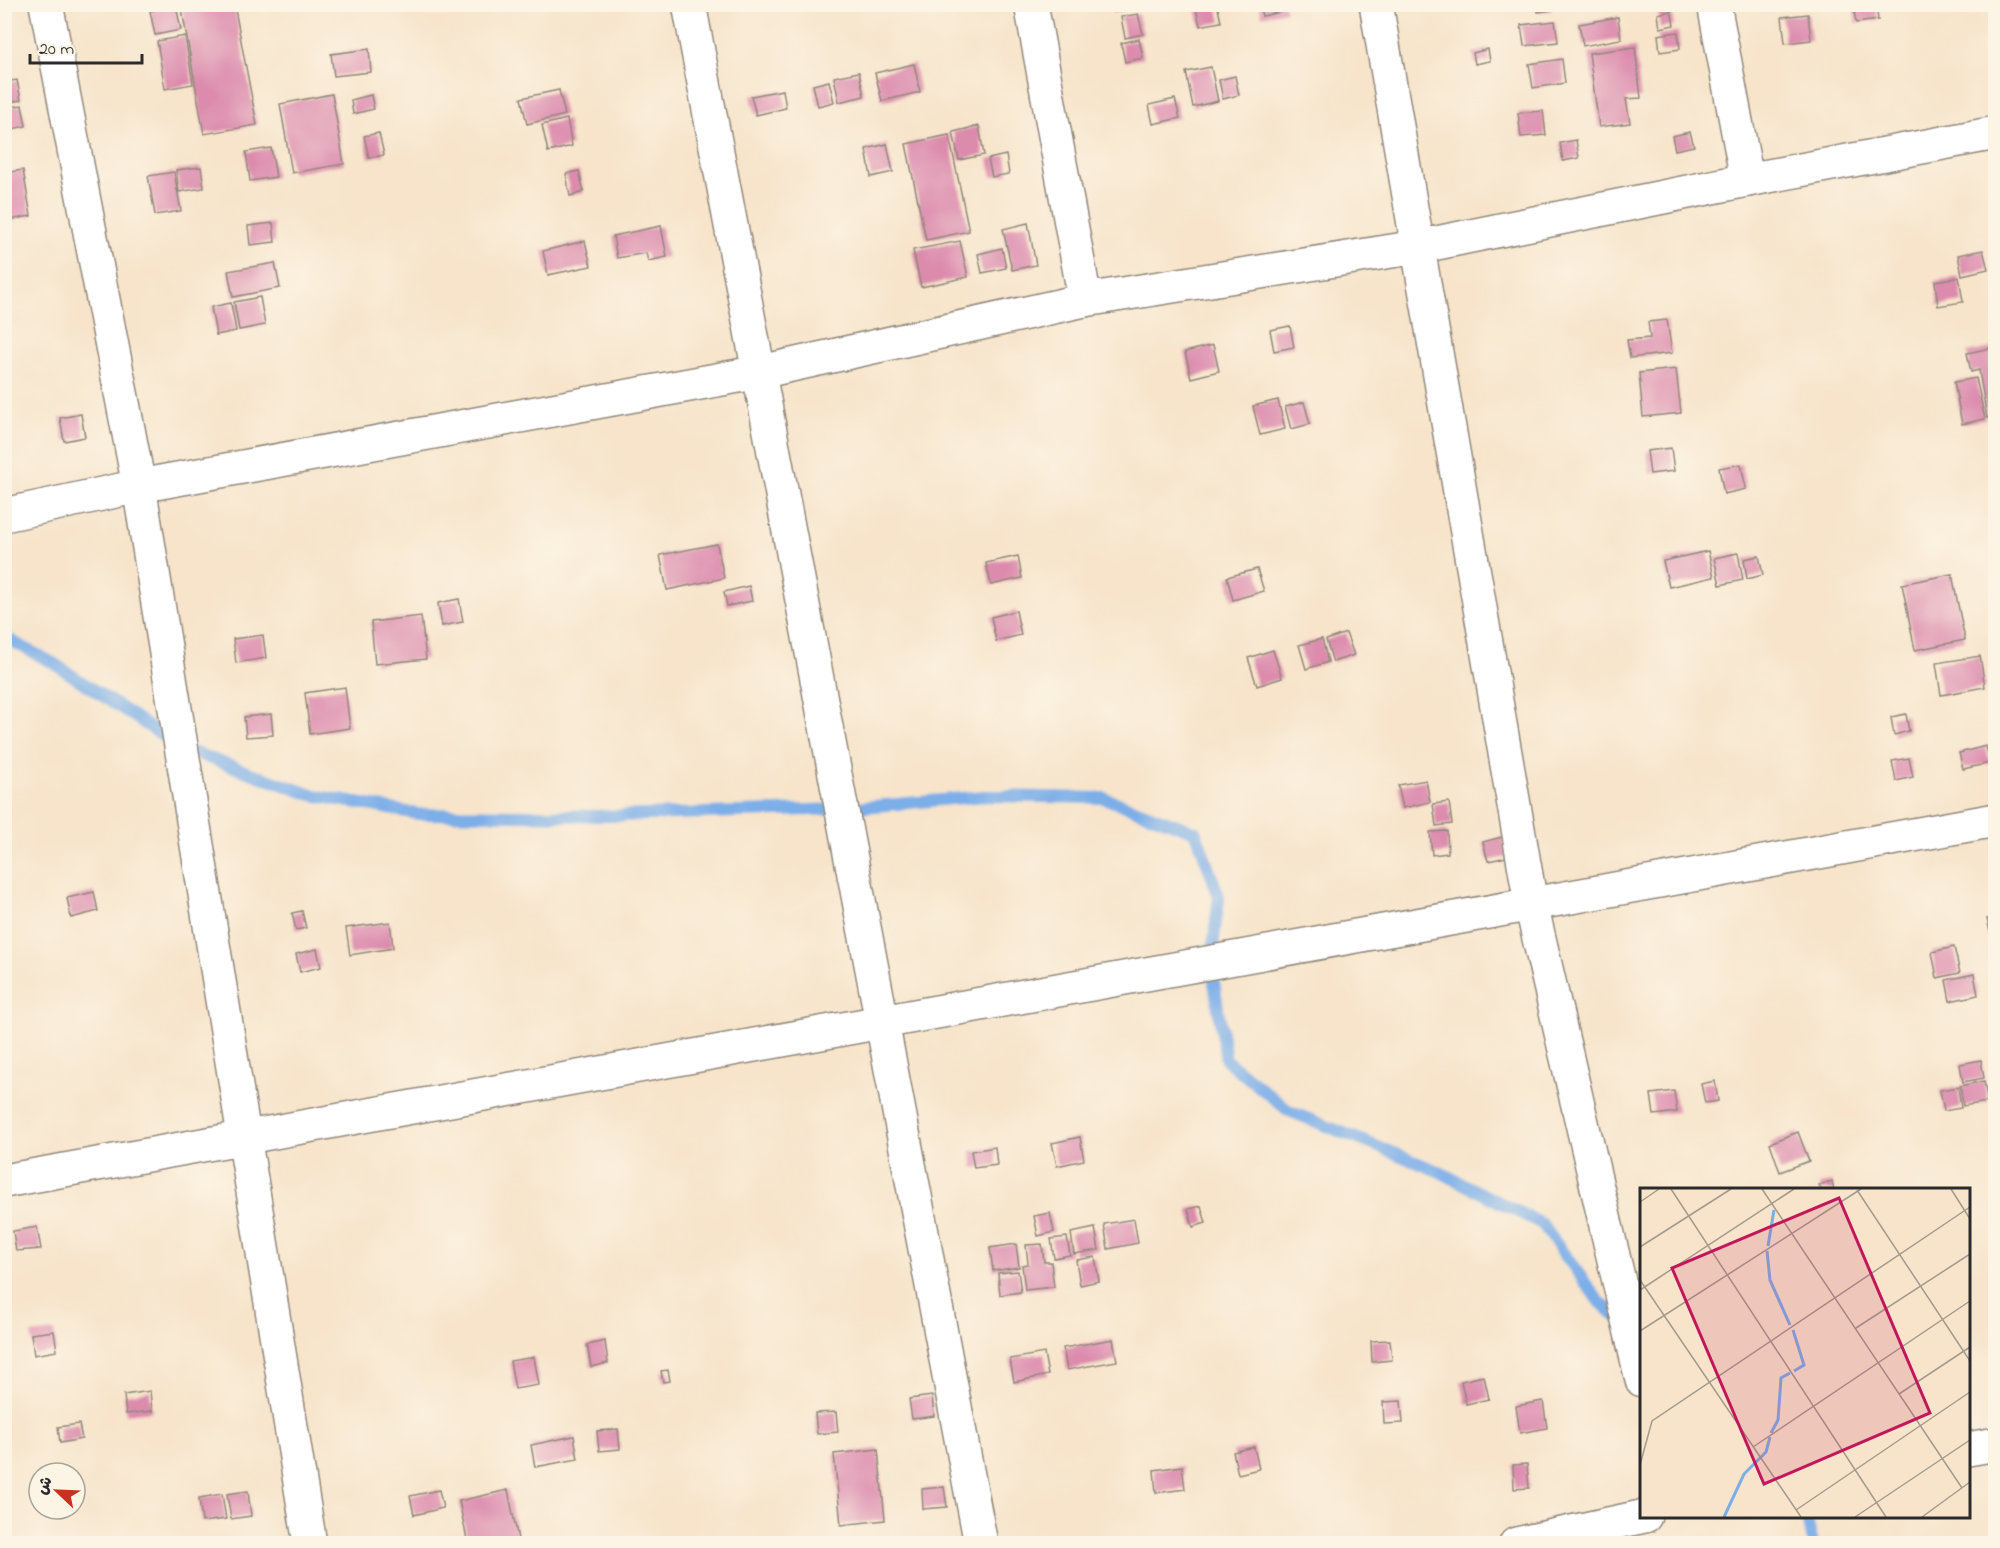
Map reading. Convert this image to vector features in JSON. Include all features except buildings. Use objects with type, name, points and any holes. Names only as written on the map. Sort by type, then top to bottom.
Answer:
[{"type":"street","points":[[46,4],[139,486],[310,1544]]},
{"type":"street","points":[[689,4],[981,1544]]},
{"type":"street","points":[[1031,4],[1085,300]]},
{"type":"street","points":[[1376,4],[1531,904],[1640,1376]]},
{"type":"street","points":[[1714,4],[1747,180]]},
{"type":"street","points":[[4,515],[139,486],[760,372],[1085,300],[1417,247],[1747,180],[1995,133]]},
{"type":"street","points":[[4,1181],[1995,820]]},
{"type":"street","points":[[1970,1449],[1995,1444]]},
{"type":"street","points":[[1516,1544],[1640,1517]]},
{"type":"waterway","points":[[4,637],[55,664],[181,748],[312,795],[418,814],[613,816],[842,809],[985,796],[1104,798],[1196,832],[1219,897],[1211,962],[1226,1060],[1289,1111],[1438,1171],[1542,1224],[1598,1300],[1619,1319]]},
{"type":"waterway","points":[[1806,1518],[1813,1544]]}]
